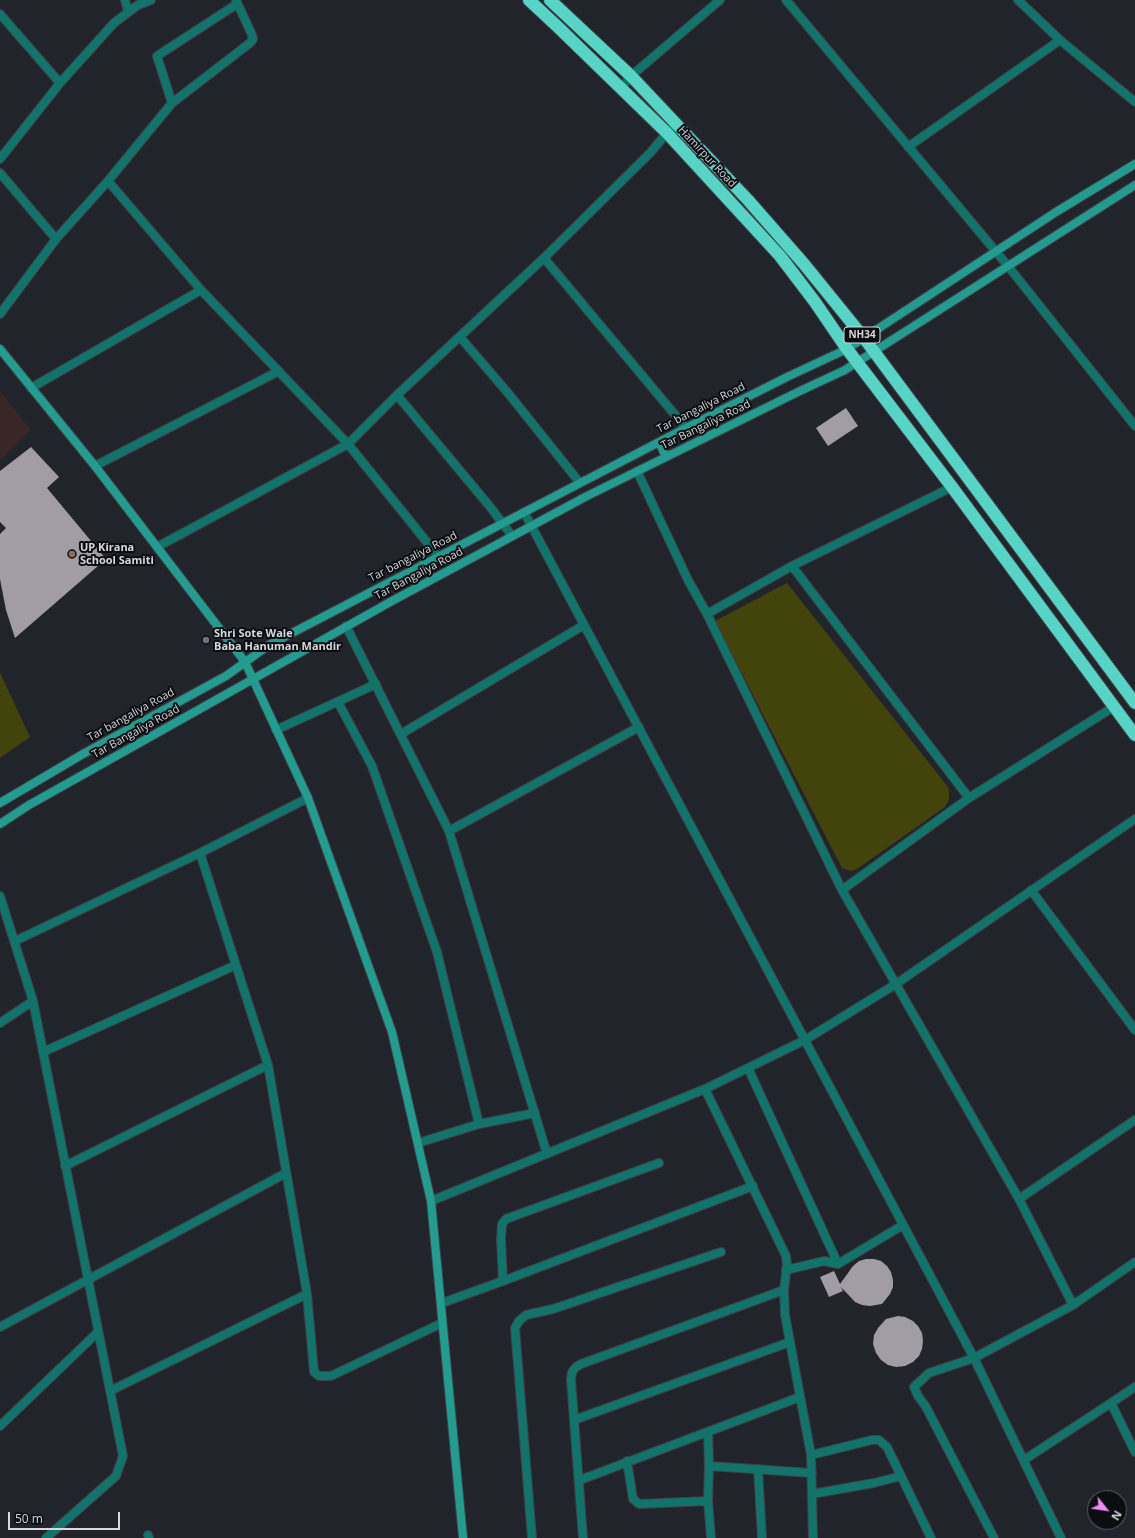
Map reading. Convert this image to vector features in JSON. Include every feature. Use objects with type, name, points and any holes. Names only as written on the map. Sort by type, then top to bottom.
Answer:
[{"type":"highway","name":"Hamirpur Road","points":[[529,0],[622,87],[667,133],[780,256],[815,302],[847,349]]},
{"type":"highway","name":"NH34","points":[[550,0],[631,76],[748,200],[804,264],[874,351],[1135,703]]},
{"type":"highway","name":"NH34","points":[[847,349],[952,487],[1135,735]]},
{"type":"street","points":[[125,0],[128,11]]},
{"type":"street","points":[[0,159],[60,83],[114,23],[128,11],[151,0]]},
{"type":"street","points":[[622,87],[631,76],[720,0]]},
{"type":"street","points":[[786,0],[997,252],[1135,426]]},
{"type":"street","points":[[1018,0],[1060,40],[1135,102]]},
{"type":"street","points":[[0,314],[56,239],[108,181],[172,103],[250,43],[253,39],[252,34],[237,2],[156,56],[172,103]]},
{"type":"street","points":[[0,14],[60,83]]},
{"type":"street","points":[[908,147],[1060,40]]},
{"type":"street","points":[[157,546],[348,444],[397,395],[544,258],[651,152],[676,123]]},
{"type":"street","name":"Tar bangaliya Road","points":[[0,803],[83,754],[226,676],[269,644],[686,428],[787,377],[847,349],[1056,212],[1135,164]]},
{"type":"street","points":[[0,173],[56,239]]},
{"type":"street","points":[[108,181],[201,290],[348,444],[438,556]]},
{"type":"street","name":"Tar Bangaliya Road","points":[[0,824],[29,805],[346,626],[512,536],[800,390],[845,370],[1135,185]]},
{"type":"street","points":[[544,258],[686,428]]},
{"type":"street","points":[[31,388],[201,290]]},
{"type":"street","points":[[460,337],[508,393],[580,483]]},
{"type":"street","points":[[0,349],[95,466],[245,662],[252,680],[308,798],[392,1032],[431,1201],[442,1303],[442,1323],[463,1538]]},
{"type":"street","points":[[95,466],[278,371]]},
{"type":"street","points":[[397,395],[491,508],[512,536]]},
{"type":"street","points":[[659,442],[666,457]]},
{"type":"street","points":[[637,472],[688,580],[707,614],[842,890],[1019,1199],[1073,1305]]},
{"type":"street","points":[[707,614],[792,566],[952,487]]},
{"type":"street","points":[[524,512],[974,1358],[1061,1538]]},
{"type":"street","points":[[792,566],[969,798]]},
{"type":"street","points":[[401,734],[584,625]]},
{"type":"street","points":[[346,626],[449,831],[547,1154]]},
{"type":"street","points":[[276,730],[376,684]]},
{"type":"street","points":[[338,702],[372,766],[437,952],[479,1124]]},
{"type":"street","points":[[842,890],[969,798],[1115,706]]},
{"type":"street","points":[[449,831],[639,727]]},
{"type":"street","points":[[15,941],[200,853],[308,798]]},
{"type":"street","points":[[431,1201],[705,1089],[805,1040],[896,984],[1030,890],[1135,819]]},
{"type":"street","points":[[200,853],[268,1065],[307,1294],[314,1372],[319,1376],[330,1376],[442,1323]]},
{"type":"street","points":[[1030,890],[1135,1030]]},
{"type":"street","points":[[0,896],[33,1000],[123,1456],[116,1476],[46,1538]]},
{"type":"street","points":[[43,1052],[236,965]]},
{"type":"street","points":[[0,1023],[33,1000]]},
{"type":"street","points":[[65,1166],[268,1065]]},
{"type":"street","points":[[748,1068],[838,1264]]},
{"type":"street","points":[[705,1089],[786,1256],[784,1290],[785,1315],[811,1455],[814,1538]]},
{"type":"street","points":[[418,1143],[479,1124],[534,1113]]},
{"type":"street","points":[[1019,1199],[1135,1120]]},
{"type":"street","points":[[503,1281],[501,1240],[502,1224],[506,1219],[659,1163]]},
{"type":"street","points":[[0,1327],[286,1173]]},
{"type":"street","points":[[442,1303],[753,1186]]},
{"type":"street","points":[[786,1270],[824,1261],[838,1264],[903,1225]]},
{"type":"street","points":[[532,1538],[515,1328],[519,1321],[526,1315],[553,1309],[721,1252]]},
{"type":"street","points":[[994,1538],[926,1407],[918,1396],[914,1387],[928,1373],[974,1358],[1073,1305],[1135,1262]]},
{"type":"street","points":[[583,1538],[580,1480],[571,1380],[572,1372],[576,1367],[784,1290]]},
{"type":"street","points":[[110,1392],[307,1294]]},
{"type":"street","points":[[0,1426],[98,1332]]},
{"type":"street","points":[[574,1420],[790,1342]]},
{"type":"street","points":[[1024,1460],[1135,1387]]},
{"type":"street","points":[[580,1480],[800,1397]]},
{"type":"street","points":[[1111,1403],[1135,1452]]},
{"type":"street","points":[[708,1432],[710,1466],[708,1501],[711,1538]]},
{"type":"street","points":[[811,1455],[872,1440],[879,1440],[887,1447],[931,1538]]},
{"type":"street","points":[[627,1461],[633,1498],[639,1504],[708,1501]]},
{"type":"street","points":[[710,1466],[812,1473]]},
{"type":"street","points":[[758,1469],[762,1538]]},
{"type":"street","points":[[812,1494],[874,1483],[901,1476]]},
{"type":"shaded area","points":[[0,391],[31,430],[0,460]]},
{"type":"shaded area","points":[[787,583],[948,787],[949,791],[949,800],[945,807],[857,869],[851,871],[842,868],[715,621]]},
{"type":"shaded area","points":[[0,673],[30,737],[0,758]]},
{"type":"building","points":[[846,408],[858,426],[828,446],[816,428]]},
{"type":"building","points":[[31,447],[59,477],[47,488],[106,559],[15,638],[6,610],[0,579],[0,534],[6,528],[0,522],[0,471]]},
{"type":"building","points":[[866,1259],[881,1261],[891,1272],[893,1287],[890,1294],[882,1304],[870,1306],[862,1305],[855,1302],[841,1287],[843,1291],[829,1297],[820,1277],[834,1271],[840,1284],[853,1266],[859,1261]]},
{"type":"building","points":[[898,1316],[905,1317],[913,1321],[918,1326],[922,1333],[923,1341],[919,1356],[913,1362],[905,1366],[896,1367],[888,1365],[881,1360],[876,1353],[873,1344],[874,1335],[886,1319]]},
{"type":"place","name":"UP Kirana School Samiti","points":[[72,554]]},
{"type":"place","name":"Shri Sote Wale Baba Hanuman Mandir","points":[[206,640]]}]
